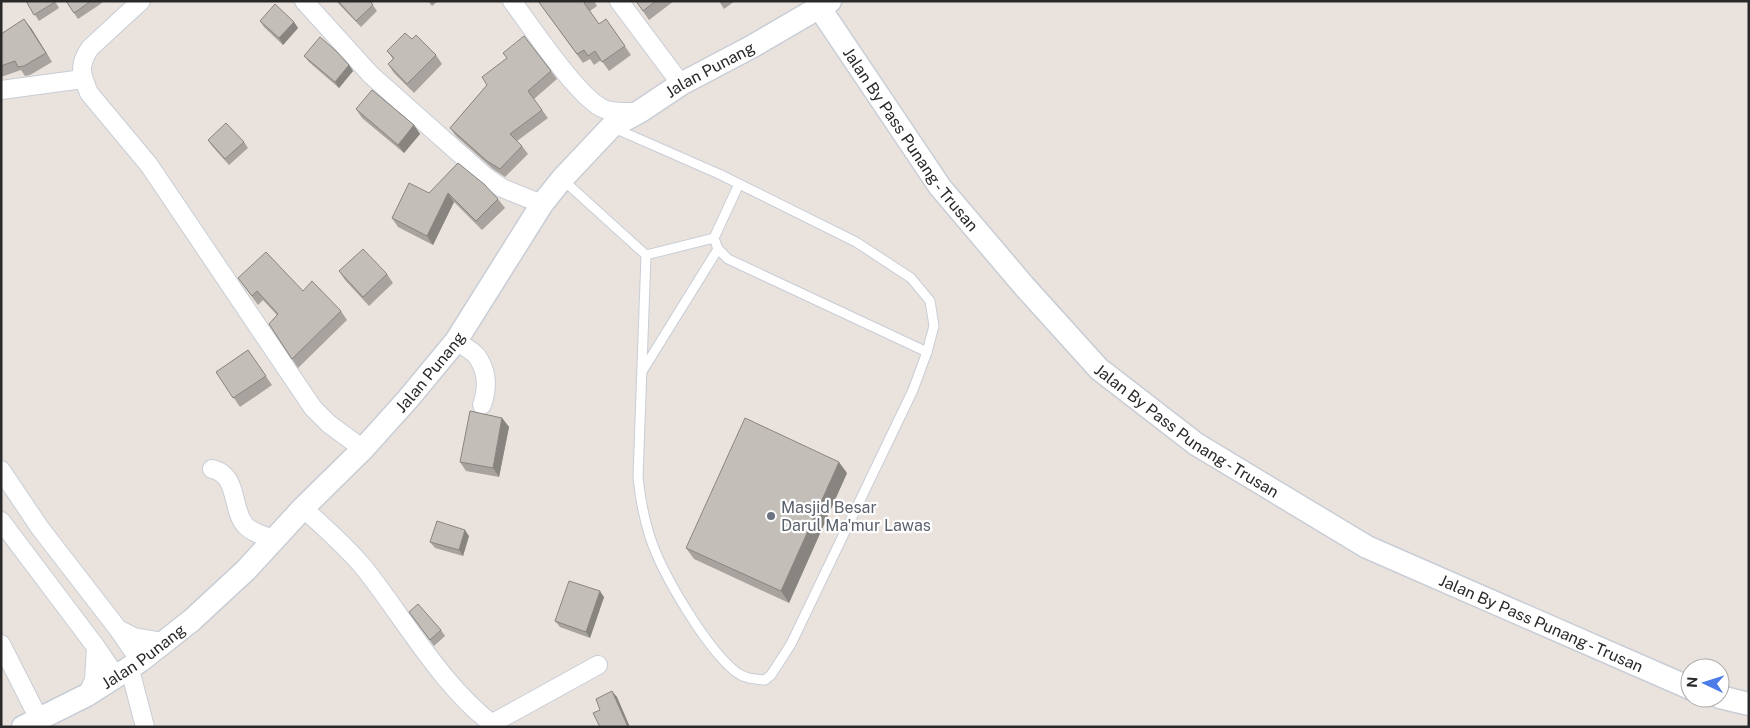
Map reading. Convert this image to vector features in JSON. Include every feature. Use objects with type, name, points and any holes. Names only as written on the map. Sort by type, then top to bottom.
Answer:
[{"type":"street","points":[[142,1],[90,48],[84,56],[81,68],[83,80],[89,93],[149,165],[313,408],[329,424],[362,449]]},
{"type":"street","points":[[304,1],[371,75],[486,177],[502,188],[542,204]]},
{"type":"street","points":[[512,1],[578,88],[592,101],[604,109],[638,112]]},
{"type":"street","points":[[619,1],[682,84]]},
{"type":"street","name":"Jalan Punang","points":[[31,723],[87,694],[128,668],[192,620],[246,570],[408,399],[456,341],[542,204],[562,179],[611,127],[824,3]]},
{"type":"street","name":"Jalan By Pass Punang - Trusan","points":[[824,3],[940,188],[1024,286],[1099,369],[1196,444],[1367,546],[1680,684]]},
{"type":"street","points":[[1,90],[83,80]]},
{"type":"street","points":[[456,341],[475,355],[485,375],[487,391],[482,405]]},
{"type":"street","points":[[1,470],[40,528],[118,629],[145,727]]},
{"type":"street","points":[[212,470],[218,471],[226,479],[234,493],[237,510],[245,525],[258,534],[274,539]]},
{"type":"street","points":[[303,508],[364,569],[443,674],[466,701],[493,725],[598,665]]},
{"type":"street","points":[[1,522],[96,647],[128,668]]},
{"type":"street","points":[[118,629],[134,637],[163,642]]},
{"type":"street","points":[[1,644],[31,723]]},
{"type":"street","points":[[87,694],[94,680],[96,647]]},
{"type":"street","points":[[1730,699],[1749,704]]},
{"type":"lane","points":[[562,179],[646,255],[638,477],[642,512],[651,540],[674,590],[699,628],[724,660],[737,673],[745,677],[765,680],[771,675],[791,644],[913,390],[934,326],[930,301],[911,278],[856,242],[719,174],[611,127]]},
{"type":"lane","points":[[739,184],[714,238],[718,249],[728,259],[927,352]]},
{"type":"lane","points":[[646,255],[714,238]]},
{"type":"lane","points":[[642,371],[718,249]]},
{"type":"building","points":[[26,1],[54,1],[55,2],[34,15]]},
{"type":"building","points":[[66,1],[91,1],[74,13]]},
{"type":"building","points":[[338,1],[370,1],[373,5],[356,21]]},
{"type":"building","points":[[538,1],[586,1],[584,3],[599,24],[606,19],[625,46],[602,62],[595,51],[588,56],[584,50],[577,54]]},
{"type":"building","points":[[636,1],[656,1],[643,11]]},
{"type":"building","points":[[275,4],[294,22],[279,38],[260,21]]},
{"type":"building","points":[[24,19],[46,53],[24,66],[18,67],[15,61],[1,66],[1,34]]},
{"type":"building","points":[[405,33],[412,39],[416,35],[436,55],[407,84],[388,64],[394,58],[387,51]]},
{"type":"building","points":[[524,36],[551,71],[528,91],[542,110],[510,134],[522,146],[500,169],[487,161],[450,128],[487,85],[482,77],[507,58],[503,53]]},
{"type":"building","points":[[320,37],[349,65],[335,82],[304,56]]},
{"type":"building","points":[[372,90],[414,125],[398,145],[356,109]]},
{"type":"building","points":[[226,123],[244,142],[225,159],[208,140]]},
{"type":"building","points":[[458,163],[484,184],[498,199],[476,221],[448,193],[427,236],[392,218],[409,183],[429,193]]},
{"type":"building","points":[[363,249],[387,274],[363,297],[339,271]]},
{"type":"building","points":[[266,252],[303,291],[312,281],[341,311],[292,359],[269,324],[278,314],[257,291],[252,296],[238,278]]},
{"type":"building","points":[[248,350],[266,376],[233,398],[216,372]]},
{"type":"building","points":[[470,411],[502,418],[493,468],[460,462]]},
{"type":"building","name":"Masjid Besar Darul Ma'mur Lawas","points":[[745,418],[839,462],[781,591],[686,548]]},
{"type":"building","points":[[437,521],[465,530],[459,550],[430,542]]},
{"type":"building","points":[[569,581],[600,591],[586,632],[555,621]]},
{"type":"building","points":[[418,604],[441,630],[430,640],[409,612]]},
{"type":"building","points":[[612,691],[628,727],[600,727],[593,713],[600,710],[596,699]]},
{"type":"place","name":"Masjid Besar Darul Ma'mur Lawas","points":[[771,516]]}]
